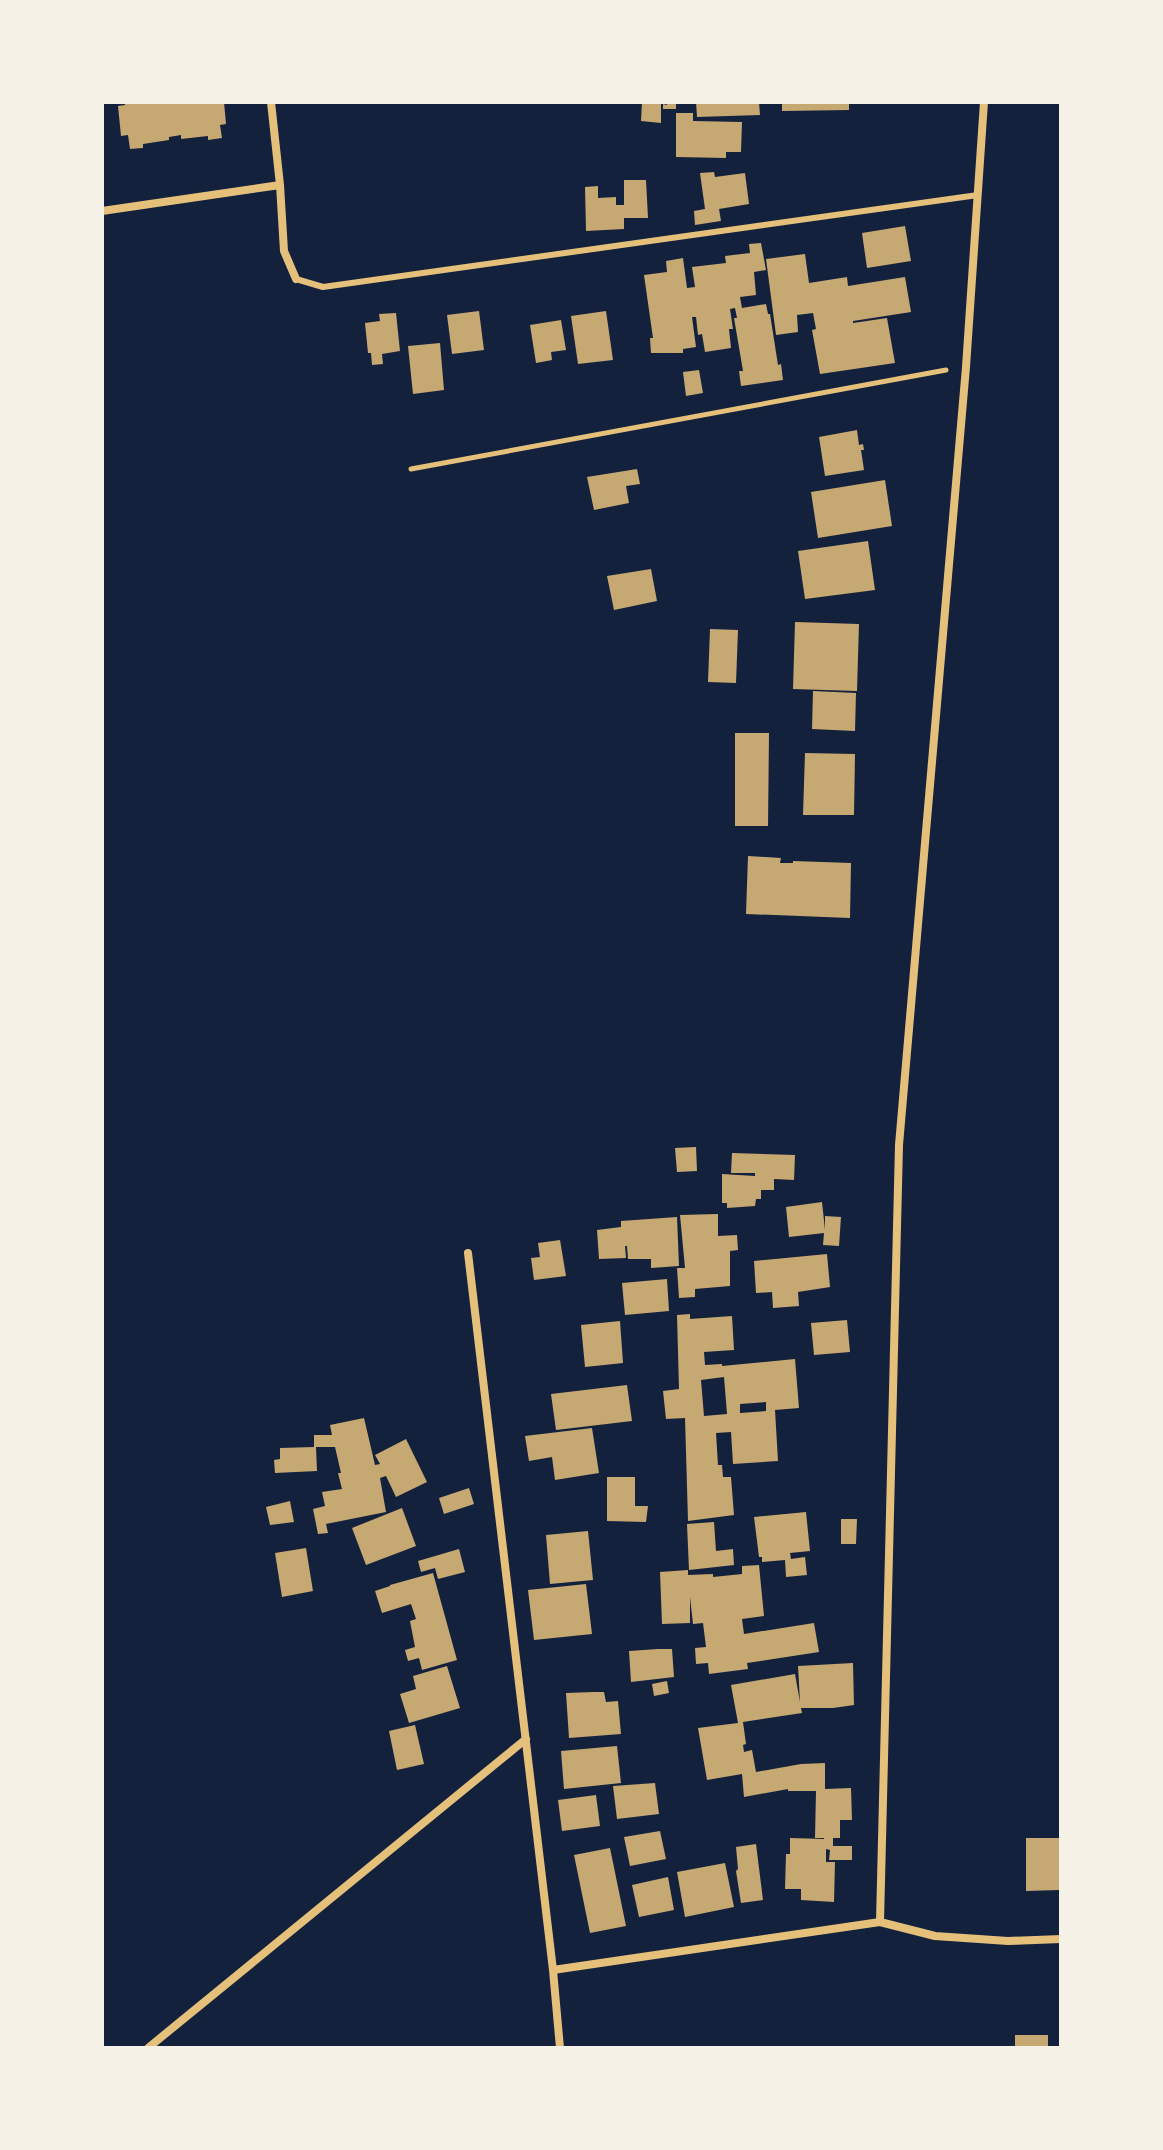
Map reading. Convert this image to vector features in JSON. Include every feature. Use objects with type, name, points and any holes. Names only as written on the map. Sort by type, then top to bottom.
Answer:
[{"type":"street","points":[[271,102],[284,251],[296,279]]},
{"type":"street","points":[[880,1922],[899,1145],[966,367],[984,102]]},
{"type":"street","points":[[102,211],[280,185]]},
{"type":"street","points":[[468,1253],[560,2048]]},
{"type":"street","points":[[148,2048],[526,1739]]},
{"type":"street","points":[[553,1970],[880,1922],[935,1936],[1008,1941],[1061,1939]]},
{"type":"lane","points":[[296,279],[323,287],[978,195]]},
{"type":"path","points":[[411,469],[966,367]]},
{"type":"building","points":[[125,102],[224,102],[226,124],[220,125],[222,138],[181,139],[181,135],[143,144],[143,148],[130,149],[128,135],[121,136],[118,106],[125,105]]},
{"type":"building","points":[[642,102],[661,102],[661,123],[641,121]]},
{"type":"building","points":[[667,102],[676,102],[676,109],[663,109],[663,104],[667,105]]},
{"type":"building","points":[[696,102],[759,102],[760,115],[697,117]]},
{"type":"building","points":[[782,102],[849,102],[849,110],[782,111]]},
{"type":"building","points":[[676,113],[693,113],[693,121],[742,122],[741,152],[726,152],[726,158],[676,157]]},
{"type":"building","points":[[714,172],[715,177],[745,173],[749,204],[719,209],[721,221],[695,225],[694,211],[705,209],[700,173]]},
{"type":"building","points":[[624,180],[646,180],[648,218],[624,218],[624,229],[586,231],[585,187],[598,186],[598,198],[616,197],[616,205],[624,205]]},
{"type":"building","points":[[905,226],[911,261],[867,268],[862,233]]},
{"type":"building","points":[[761,243],[766,270],[754,272],[756,295],[740,297],[742,308],[766,304],[783,380],[741,386],[739,371],[743,371],[735,308],[730,309],[733,329],[729,329],[731,348],[705,352],[702,334],[698,335],[696,317],[692,317],[696,347],[683,349],[683,353],[651,353],[650,338],[653,338],[644,275],[667,272],[666,261],[683,258],[687,288],[695,287],[692,267],[726,263],[725,256],[750,253],[749,244]]},
{"type":"building","points":[[805,254],[809,283],[847,277],[848,286],[905,277],[911,312],[853,321],[887,318],[895,363],[820,374],[812,330],[816,329],[813,313],[797,315],[798,332],[776,335],[766,259]]},
{"type":"building","points":[[479,311],[484,350],[452,354],[447,315]]},
{"type":"building","points":[[606,311],[613,360],[578,364],[571,316]]},
{"type":"building","points":[[396,313],[400,351],[382,354],[383,364],[372,365],[365,323],[380,321],[379,314]]},
{"type":"building","points":[[561,320],[566,350],[551,352],[552,360],[536,363],[530,325]]},
{"type":"building","points":[[440,343],[444,390],[413,394],[408,346]]},
{"type":"building","points":[[699,370],[703,393],[686,396],[683,372]]},
{"type":"building","points":[[857,430],[859,445],[863,444],[864,470],[825,476],[819,437]]},
{"type":"building","points":[[637,469],[640,484],[626,486],[629,503],[594,510],[587,477]]},
{"type":"building","points":[[885,480],[892,526],[818,538],[811,492]]},
{"type":"building","points":[[868,541],[875,590],[805,599],[798,551]]},
{"type":"building","points":[[651,569],[657,601],[614,610],[607,576]]},
{"type":"building","points":[[795,622],[859,624],[857,691],[793,689]]},
{"type":"building","points":[[710,629],[738,630],[736,683],[708,682]]},
{"type":"building","points":[[813,691],[856,693],[855,731],[812,729]]},
{"type":"building","points":[[735,733],[769,733],[768,826],[735,826]]},
{"type":"building","points":[[805,753],[855,754],[854,815],[803,815]]},
{"type":"building","points":[[748,856],[781,858],[780,863],[851,863],[850,918],[746,914]]},
{"type":"building","points":[[696,1147],[697,1171],[677,1172],[675,1148]]},
{"type":"building","points":[[732,1153],[795,1155],[794,1180],[774,1179],[774,1190],[761,1190],[761,1199],[756,1199],[755,1206],[727,1208],[727,1203],[722,1203],[722,1174],[755,1176],[755,1173],[731,1173]]},
{"type":"building","points":[[822,1202],[825,1230],[825,1216],[841,1217],[839,1246],[823,1245],[824,1233],[789,1237],[786,1207]]},
{"type":"building","points":[[718,1214],[718,1236],[737,1235],[738,1250],[730,1251],[730,1286],[695,1289],[695,1297],[679,1298],[677,1268],[685,1268],[680,1215]]},
{"type":"building","points":[[677,1217],[679,1266],[651,1268],[651,1259],[628,1259],[627,1246],[626,1258],[599,1259],[597,1230],[621,1227],[621,1221]]},
{"type":"building","points":[[560,1240],[566,1276],[534,1280],[531,1258],[540,1257],[538,1243]]},
{"type":"building","points":[[827,1254],[830,1287],[798,1292],[799,1306],[773,1308],[772,1292],[756,1293],[754,1261]]},
{"type":"building","points":[[667,1279],[669,1311],[625,1315],[622,1283]]},
{"type":"building","points":[[690,1314],[690,1319],[732,1316],[734,1350],[704,1352],[705,1365],[795,1359],[799,1408],[775,1410],[778,1461],[733,1464],[731,1432],[716,1433],[718,1465],[722,1465],[723,1477],[731,1477],[734,1515],[688,1521],[685,1418],[666,1419],[663,1391],[679,1389],[677,1315]],"holes":[[[724,1377],[727,1414],[704,1416],[701,1380]],[[766,1402],[766,1411],[740,1413],[740,1404]]]},
{"type":"building","points":[[847,1320],[850,1352],[814,1355],[811,1323]]},
{"type":"building","points":[[620,1321],[623,1363],[585,1367],[581,1325]]},
{"type":"building","points":[[627,1385],[632,1421],[556,1430],[551,1394]]},
{"type":"building","points":[[364,1418],[375,1465],[380,1464],[375,1455],[406,1439],[427,1482],[396,1497],[386,1476],[380,1478],[386,1512],[326,1524],[328,1533],[318,1534],[313,1509],[325,1506],[322,1492],[342,1489],[335,1447],[316,1447],[317,1471],[275,1473],[274,1460],[280,1459],[280,1448],[314,1447],[314,1435],[332,1435],[330,1425]]},
{"type":"building","points":[[592,1428],[599,1473],[555,1480],[552,1457],[529,1461],[525,1436]]},
{"type":"building","points":[[607,1477],[635,1477],[635,1506],[648,1506],[646,1522],[607,1521]]},
{"type":"building","points":[[469,1488],[474,1504],[444,1514],[439,1498]]},
{"type":"building","points":[[290,1501],[294,1522],[270,1525],[266,1507]]},
{"type":"building","points":[[402,1508],[416,1546],[366,1565],[352,1528]]},
{"type":"building","points":[[806,1512],[810,1551],[790,1553],[791,1559],[805,1557],[807,1575],[786,1577],[785,1560],[762,1562],[762,1557],[759,1557],[754,1517]]},
{"type":"building","points":[[841,1519],[857,1519],[856,1544],[841,1544]]},
{"type":"building","points":[[714,1522],[716,1551],[733,1549],[734,1565],[689,1570],[687,1524]]},
{"type":"building","points":[[588,1531],[593,1580],[550,1584],[546,1535]]},
{"type":"building","points":[[306,1548],[313,1591],[282,1597],[275,1553]]},
{"type":"building","points":[[459,1549],[465,1572],[438,1579],[435,1568],[421,1572],[418,1561]]},
{"type":"building","points":[[759,1565],[764,1616],[742,1619],[744,1634],[814,1623],[819,1652],[747,1663],[748,1669],[709,1674],[708,1663],[696,1664],[695,1648],[706,1647],[703,1623],[693,1624],[690,1597],[690,1623],[662,1624],[660,1572],[688,1570],[688,1575],[713,1574],[713,1577],[742,1574],[742,1566]]},
{"type":"building","points":[[433,1573],[457,1660],[422,1670],[419,1658],[408,1661],[405,1650],[415,1647],[410,1621],[416,1619],[411,1604],[382,1613],[375,1591]]},
{"type":"building","points":[[586,1584],[592,1634],[534,1640],[528,1590]]},
{"type":"building","points":[[672,1649],[674,1677],[631,1682],[629,1651]]},
{"type":"building","points":[[853,1663],[854,1705],[801,1708],[802,1713],[743,1722],[744,1752],[752,1750],[756,1772],[825,1763],[825,1789],[851,1788],[852,1820],[840,1820],[840,1838],[833,1838],[833,1846],[852,1846],[852,1860],[829,1860],[830,1850],[826,1849],[826,1862],[835,1862],[834,1902],[801,1900],[801,1889],[785,1889],[786,1854],[790,1854],[790,1838],[824,1839],[815,1838],[816,1791],[788,1789],[744,1797],[742,1774],[707,1780],[698,1728],[738,1723],[731,1685],[795,1674],[800,1702],[798,1666]]},
{"type":"building","points":[[447,1666],[460,1708],[409,1723],[400,1694],[416,1689],[413,1676]]},
{"type":"building","points":[[667,1681],[669,1693],[654,1696],[652,1684]]},
{"type":"building","points":[[604,1692],[606,1702],[618,1701],[621,1734],[569,1738],[566,1693]]},
{"type":"building","points":[[415,1725],[424,1764],[397,1770],[389,1731]]},
{"type":"building","points":[[617,1746],[621,1783],[564,1789],[561,1751]]},
{"type":"building","points":[[655,1783],[659,1814],[617,1819],[613,1786]]},
{"type":"building","points":[[596,1795],[600,1826],[562,1831],[558,1800]]},
{"type":"building","points":[[660,1831],[666,1859],[630,1866],[624,1837]]},
{"type":"building","points":[[1026,1838],[1059,1838],[1059,1890],[1026,1891]]},
{"type":"building","points":[[756,1844],[763,1900],[741,1903],[736,1847]]},
{"type":"building","points":[[610,1848],[626,1926],[590,1933],[574,1855]]},
{"type":"building","points":[[725,1863],[734,1907],[685,1917],[677,1872]]},
{"type":"building","points":[[668,1877],[674,1910],[639,1917],[632,1885]]},
{"type":"building","points":[[1015,2035],[1048,2035],[1048,2048],[1015,2048]]}]
